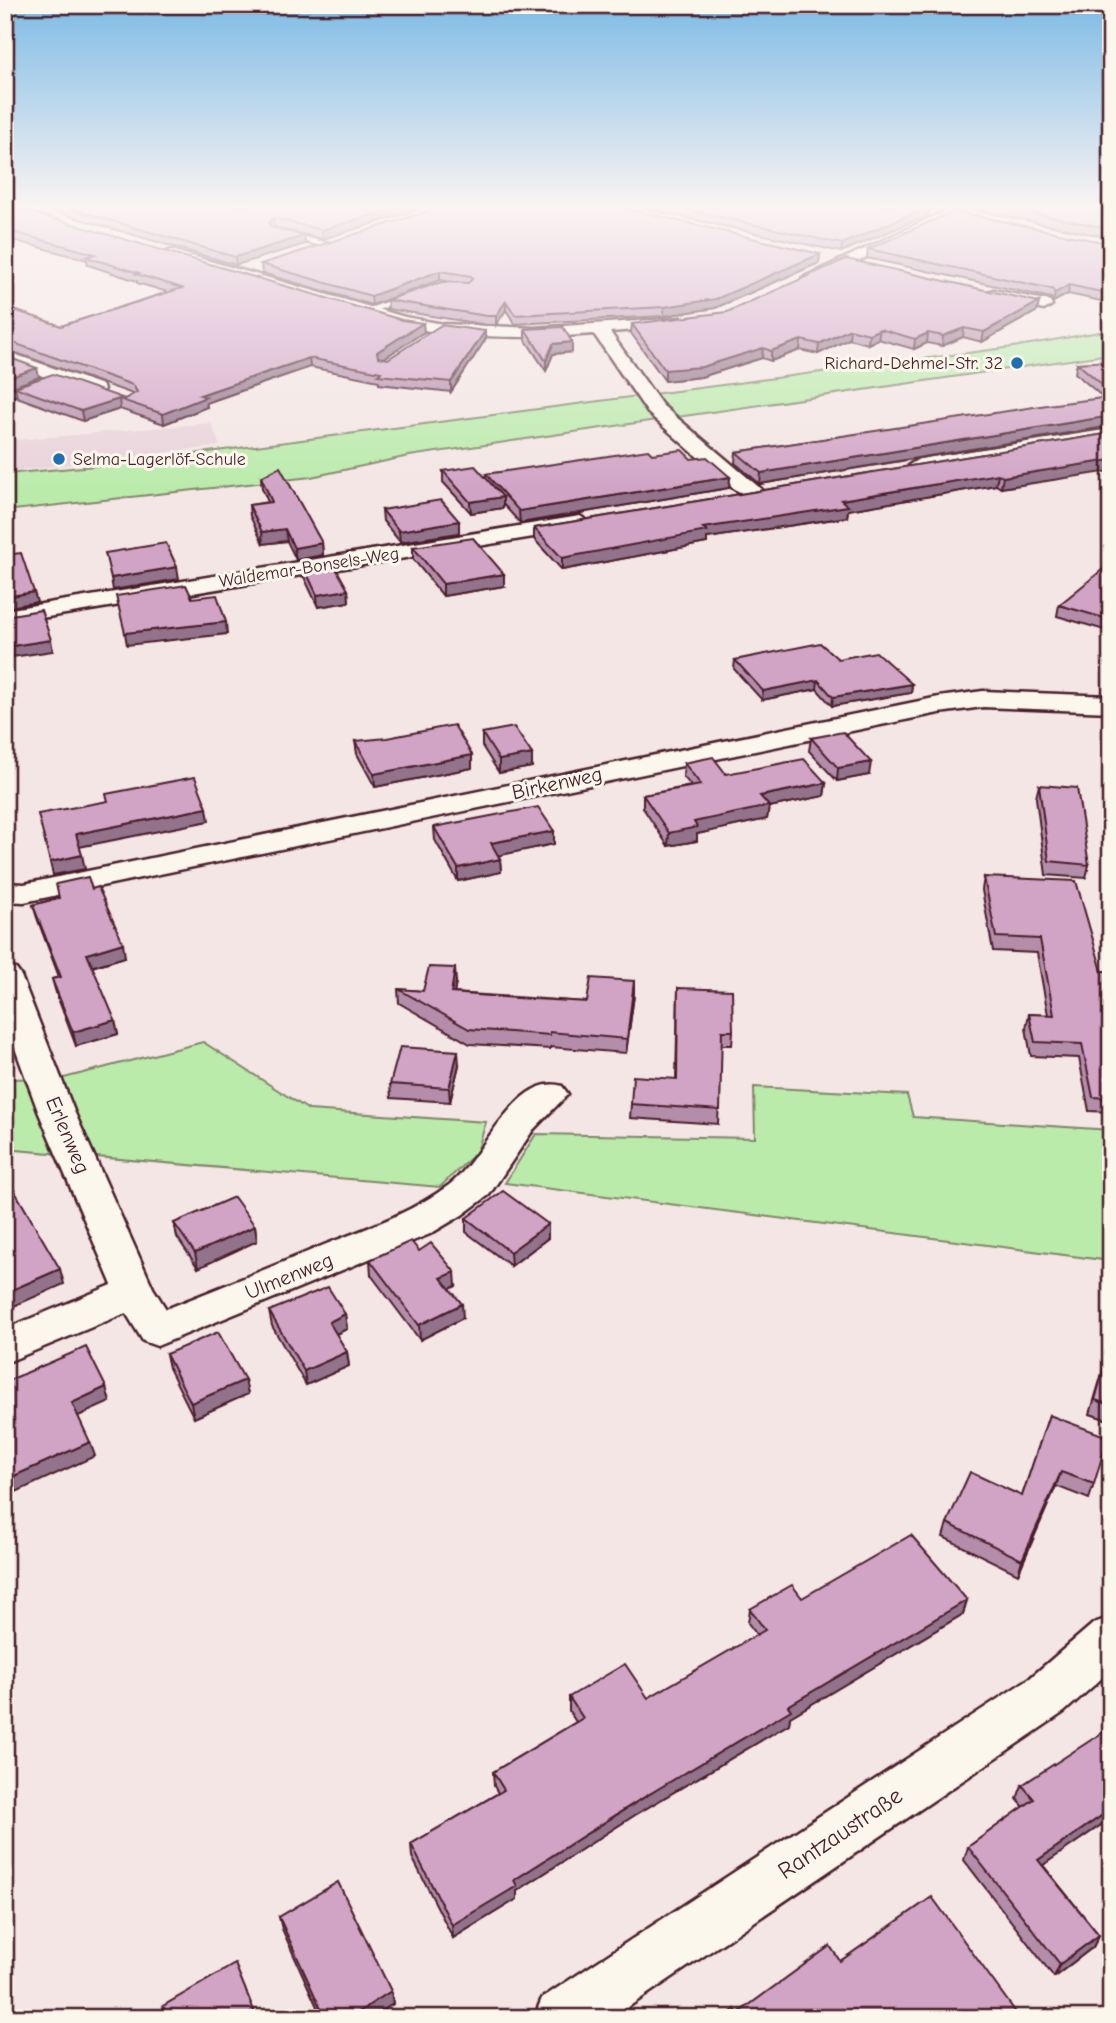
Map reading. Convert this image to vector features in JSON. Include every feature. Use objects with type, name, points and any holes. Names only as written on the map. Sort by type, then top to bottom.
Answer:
[{"type":"street","points":[[332,300],[436,332],[599,329],[697,319]]},
{"type":"street","points":[[1021,300],[1044,305]]},
{"type":"street","points":[[599,329],[655,409],[741,485],[764,492],[730,498]]},
{"type":"street","points":[[5,338],[9,341],[5,347]]},
{"type":"street","points":[[5,356],[116,397]]},
{"type":"street","points":[[894,470],[1111,435]]},
{"type":"street","name":"Waldemar-Bonsels-Weg","points":[[5,617],[599,520]]},
{"type":"street","name":"Birkenweg","points":[[5,892],[24,892],[939,705],[982,699],[1111,704]]},
{"type":"street","name":"Erlenweg","points":[[5,976],[56,1111],[135,1292]]},
{"type":"street","name":"Ulmenweg","points":[[135,1292],[157,1330],[416,1224],[476,1185],[520,1121],[550,1094]]},
{"type":"street","points":[[5,1347],[135,1292]]},
{"type":"street","name":"Rantzaustraße","points":[[562,2018],[1047,1695],[1111,1639]]},
{"type":"lane","points":[[366,311],[397,300]]},
{"type":"lane","points":[[5,395],[60,376]]},
{"type":"shaded area","name":"Selma-Lagerlöf-Schule","points":[[211,423],[220,446],[5,472],[5,441]]},
{"type":"green space","points":[[1111,330],[1111,354],[409,456],[311,477],[5,511],[5,474],[117,464],[1013,347]]},
{"type":"green space","points":[[203,1042],[309,1110],[486,1122],[477,1152],[440,1187],[5,1149],[5,1079],[64,1078]]},
{"type":"green space","points":[[754,1087],[907,1095],[913,1117],[1111,1130],[1111,1261],[505,1183],[536,1134],[755,1138]]},
{"type":"building","points":[[142,300],[335,300],[402,320],[423,323],[377,352],[378,357],[388,359],[441,325],[485,331],[451,382],[378,375],[381,372],[309,358],[200,395],[206,397],[163,414],[119,399],[81,411],[15,387],[53,374],[125,399],[137,392],[133,385],[5,340],[5,307],[61,326]]},
{"type":"building","points":[[390,300],[707,300],[664,307],[515,315],[506,301],[496,316]]},
{"type":"building","points":[[753,300],[1039,302],[984,332],[964,328],[943,336],[928,333],[915,339],[880,329],[869,334],[850,329],[819,344],[801,340],[771,351],[763,348],[702,367],[665,370],[632,324],[727,312]]},
{"type":"building","points":[[563,327],[572,342],[553,344],[546,361],[525,329]]},
{"type":"building","points":[[5,356],[37,368],[5,379]]},
{"type":"building","points":[[1111,361],[1111,392],[1077,363]]},
{"type":"building","points":[[1111,397],[1111,416],[761,473],[736,452],[1047,405]]},
{"type":"building","points":[[1111,433],[1111,460],[1003,477],[998,474],[841,500],[848,506],[703,528],[707,531],[562,558],[534,528]]},
{"type":"building","points":[[648,450],[652,454],[682,450],[691,459],[707,457],[730,477],[519,511],[486,474]]},
{"type":"building","points":[[475,466],[503,497],[470,502],[443,471]]},
{"type":"building","points":[[280,467],[322,543],[294,548],[285,529],[262,532],[249,505],[272,502],[261,477]]},
{"type":"building","points":[[441,500],[459,521],[399,531],[382,510]]},
{"type":"building","points":[[473,538],[504,574],[443,584],[413,547]]},
{"type":"building","points":[[166,543],[177,567],[111,578],[105,553]]},
{"type":"building","points":[[21,553],[34,592],[5,597],[5,555]]},
{"type":"building","points":[[332,561],[348,590],[317,595],[303,565]]},
{"type":"building","points":[[1108,565],[1111,566],[1111,620],[1059,605]]},
{"type":"building","points":[[186,585],[192,598],[217,595],[226,622],[125,633],[116,596]]},
{"type":"building","points":[[41,610],[51,640],[5,647],[5,616]]},
{"type":"building","points":[[820,643],[838,659],[876,652],[912,684],[833,697],[818,680],[763,691],[735,660]]},
{"type":"building","points":[[454,725],[472,755],[374,774],[355,741],[387,738]]},
{"type":"building","points":[[514,727],[532,754],[499,760],[482,733]]},
{"type":"building","points":[[843,732],[871,762],[838,768],[811,738]]},
{"type":"building","points":[[713,757],[726,774],[804,759],[826,783],[760,796],[769,806],[694,822],[697,827],[669,833],[643,795],[701,785],[684,763]]},
{"type":"building","points":[[195,777],[207,808],[76,834],[82,855],[50,862],[38,814],[108,801],[106,794]]},
{"type":"building","points":[[1039,785],[1077,788],[1089,865],[1049,861]]},
{"type":"building","points":[[538,807],[554,831],[491,843],[500,859],[458,868],[434,827]]},
{"type":"building","points":[[88,877],[92,889],[98,887],[123,943],[87,954],[115,1020],[73,1032],[52,979],[61,977],[33,905],[59,898],[56,884]]},
{"type":"building","points":[[984,877],[1076,881],[1102,971],[1109,971],[1111,978],[1111,1098],[1093,1097],[1082,1044],[1035,1042],[1029,1014],[1054,1015],[1040,939],[996,937]]},
{"type":"building","points":[[429,967],[455,968],[451,993],[516,998],[587,1002],[591,978],[634,981],[627,1039],[550,1032],[550,1035],[469,1029],[398,989],[423,991]]},
{"type":"building","points":[[678,988],[732,990],[733,1031],[722,1031],[720,1110],[631,1104],[633,1076],[677,1079]]},
{"type":"building","points":[[400,1047],[458,1051],[449,1088],[390,1084]]},
{"type":"building","points":[[5,1180],[10,1191],[14,1190],[60,1269],[5,1293]]},
{"type":"building","points":[[503,1191],[548,1224],[510,1252],[466,1218]]},
{"type":"building","points":[[234,1197],[255,1226],[195,1253],[174,1223]]},
{"type":"building","points":[[411,1241],[419,1251],[431,1243],[455,1272],[441,1278],[462,1304],[419,1325],[370,1260]]},
{"type":"building","points":[[328,1287],[345,1314],[329,1322],[347,1352],[304,1371],[269,1311]]},
{"type":"building","points":[[218,1332],[245,1380],[191,1403],[166,1354]]},
{"type":"building","points":[[86,1347],[106,1387],[72,1403],[90,1442],[5,1480],[5,1382]]},
{"type":"building","points":[[1108,1353],[1111,1354],[1111,1405],[1095,1400]]},
{"type":"building","points":[[1049,1415],[1108,1437],[1094,1484],[1061,1472],[1022,1560],[947,1523],[970,1472],[1022,1496]]},
{"type":"building","points":[[911,1535],[967,1600],[788,1706],[791,1710],[636,1802],[514,1880],[517,1886],[452,1925],[411,1844],[504,1790],[493,1772],[583,1718],[569,1697],[625,1664],[648,1698],[765,1630],[750,1609],[792,1585],[802,1598]]},
{"type":"building","points":[[1111,1727],[1111,1809],[1038,1860],[1099,1935],[1060,1964],[968,1847],[1034,1799],[1022,1785]]},
{"type":"building","points":[[338,1882],[391,1991],[349,2018],[325,2018],[279,1917]]},
{"type":"building","points":[[932,1897],[1020,2018],[723,2018],[735,2009],[738,2013],[830,1946],[840,1961]]},
{"type":"building","points":[[235,1964],[257,2018],[168,2018],[163,2006]]},
{"type":"place","name":"Richard-Dehmel-Str. 32","points":[[1017,363]]},
{"type":"place","name":"Selma-Lagerlöf-Schule","points":[[59,459]]}]
